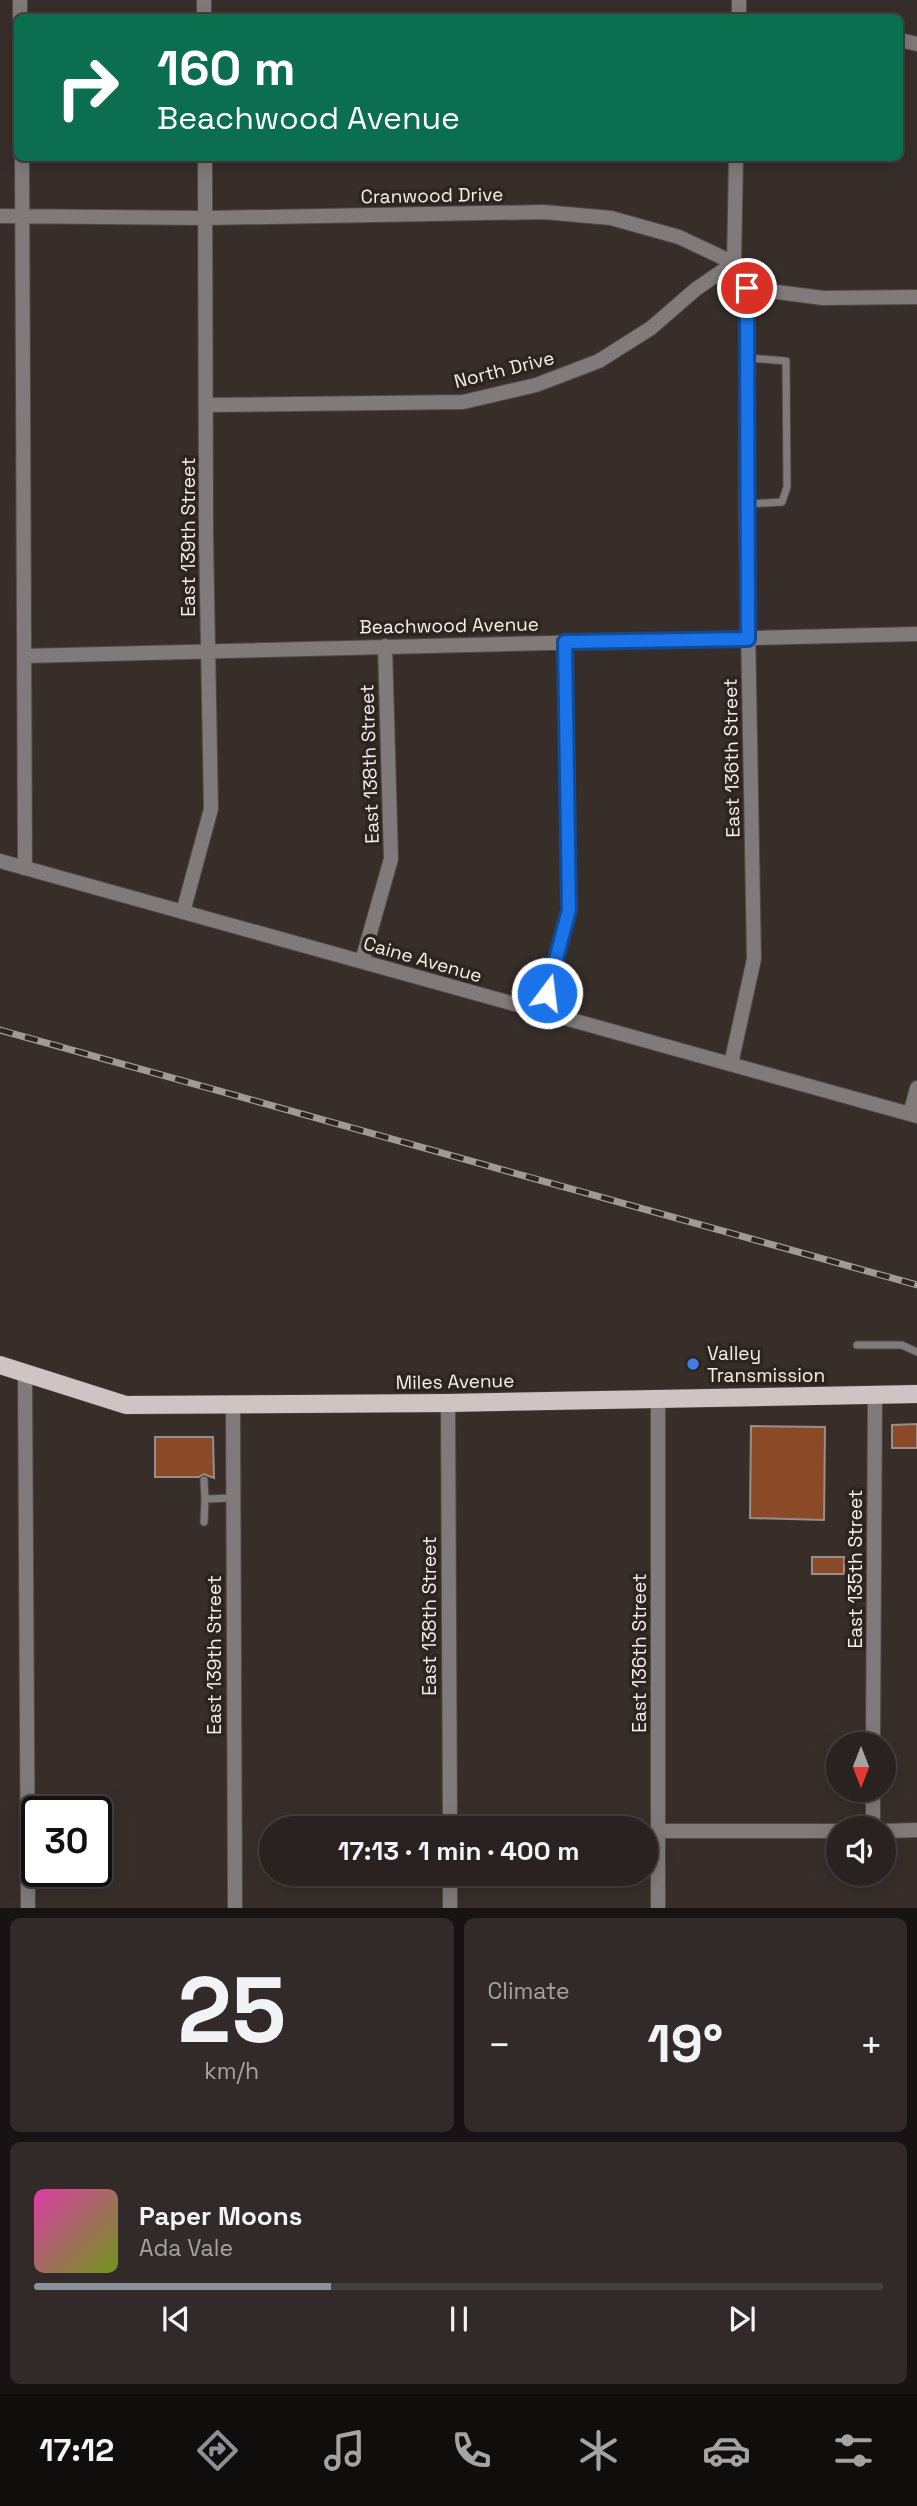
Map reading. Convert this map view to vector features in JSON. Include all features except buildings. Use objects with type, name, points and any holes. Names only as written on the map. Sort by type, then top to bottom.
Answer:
[{"type":"main road","name":"Miles Avenue","points":[[0,1365],[126,1405],[447,1403],[917,1394]]},
{"type":"street","points":[[22,161],[25,868]]},
{"type":"street","name":"East 139th Street","points":[[184,912],[211,809],[205,161]]},
{"type":"street","name":"East 136th Street","points":[[730,1064],[754,959],[746,504],[747,288],[734,263],[736,161]]},
{"type":"street","name":"Cranwood Drive","points":[[0,216],[206,218],[544,212],[623,221],[679,237],[734,263]]},
{"type":"street","name":"North Drive","points":[[206,405],[463,402],[536,385],[599,361],[652,328],[696,289],[734,263]]},
{"type":"street","points":[[747,288],[823,298],[917,298]]},
{"type":"street","name":"Beachwood Avenue","points":[[24,656],[917,634]]},
{"type":"street","points":[[541,1012],[569,910],[565,642]]},
{"type":"street","name":"East 138th Street","points":[[362,961],[391,859],[385,646]]},
{"type":"street","name":"Caine Avenue","points":[[0,860],[913,1115]]},
{"type":"street","points":[[913,1115],[917,1088]]},
{"type":"street","points":[[25,1374],[28,1908]]},
{"type":"street","name":"East 135th Street","points":[[873,1732],[875,1394]]},
{"type":"street","name":"East 136th Street","points":[[658,1399],[658,1816]]},
{"type":"street","name":"East 139th Street","points":[[233,1403],[235,1908]]},
{"type":"street","name":"East 138th Street","points":[[447,1403],[450,1816]]},
{"type":"street","points":[[896,1831],[917,1830]]},
{"type":"street","points":[[658,1831],[826,1831]]},
{"type":"street","points":[[450,1886],[450,1908]]},
{"type":"street","name":"East 136th Street","points":[[658,1886],[658,1908]]},
{"type":"lane","points":[[746,504],[782,502],[786,498],[788,474],[786,361],[748,358]]},
{"type":"lane","points":[[857,1345],[902,1345],[917,1352]]},
{"type":"lane","points":[[204,1480],[204,1522]]},
{"type":"lane","points":[[205,1499],[233,1498]]},
{"type":"railway","points":[[0,1030],[917,1285]]},
{"type":"place","name":"Valley Transmission","points":[[693,1364]]},
{"type":"route","points":[[547,993],[569,910],[565,642],[748,639],[747,288]]}]
